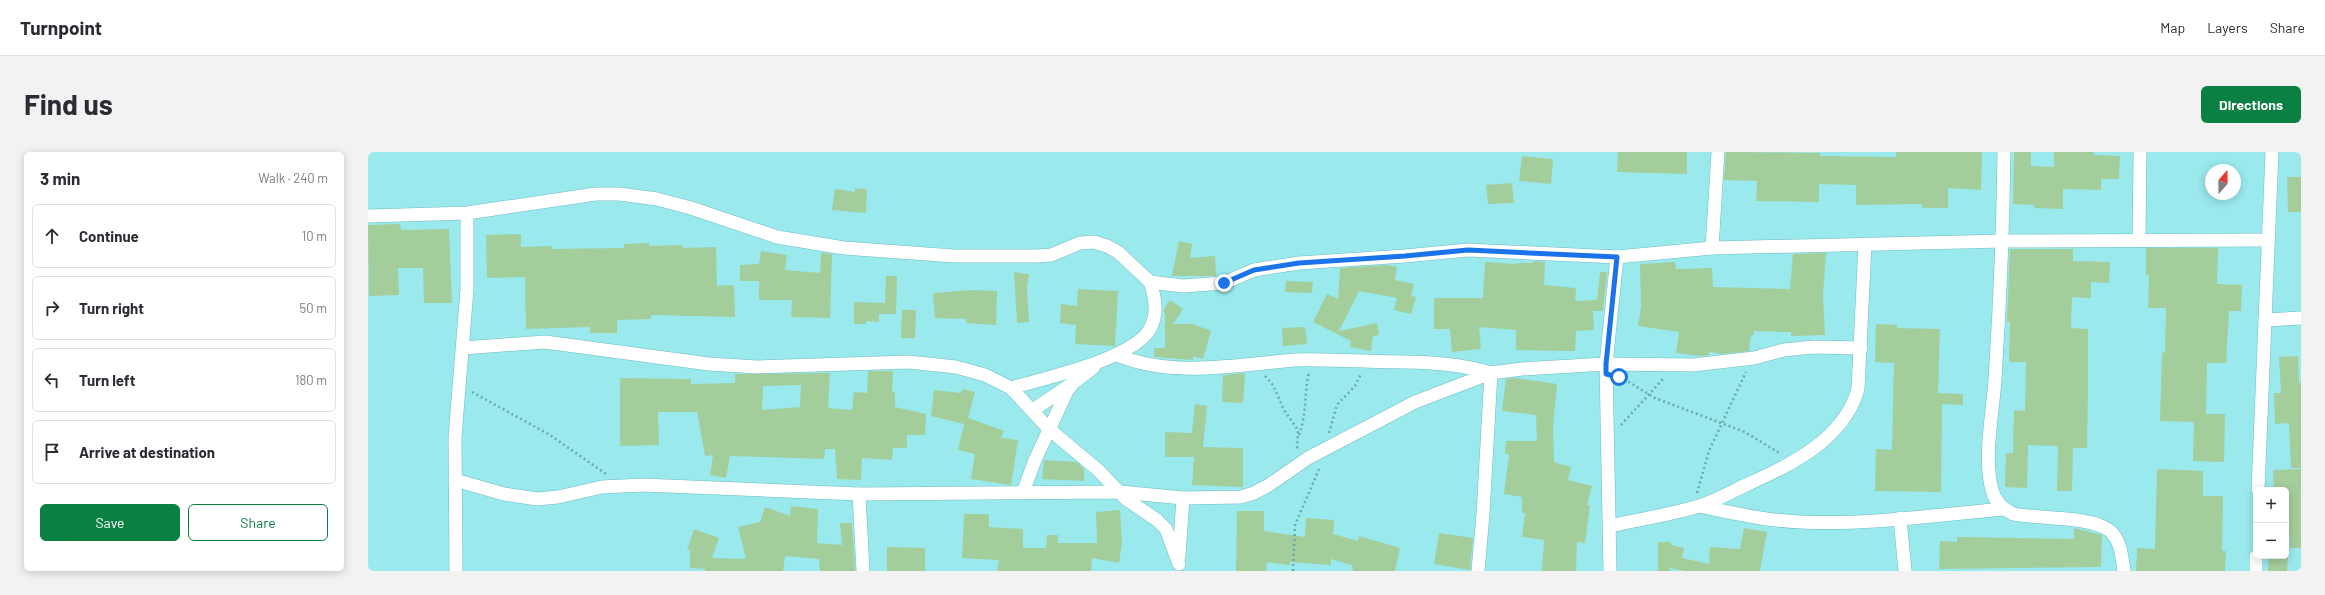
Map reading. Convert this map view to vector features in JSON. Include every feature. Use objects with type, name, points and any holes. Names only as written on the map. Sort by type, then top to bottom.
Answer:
[{"type":"street","points":[[1712,248],[1718,152]]},
{"type":"street","points":[[2004,152],[2003,241],[1990,469],[1992,490],[1996,501],[2004,509],[2013,514],[2025,517],[2094,523],[2110,531],[2120,545],[2124,571]]},
{"type":"street","points":[[2139,239],[2140,152]]},
{"type":"street","points":[[2258,487],[2272,152]]},
{"type":"street","points":[[368,216],[467,213],[596,194],[619,194],[656,199],[691,208],[777,237],[844,248],[954,256],[1036,256],[1051,255],[1080,243],[1094,242],[1107,246],[1118,252],[1150,282],[1166,286],[1224,283],[1254,270],[1299,263],[1468,250],[1617,257],[1712,248],[1865,244],[2139,239],[2268,240]]},
{"type":"street","points":[[456,571],[455,437],[459,385],[464,348],[467,289],[467,213]]},
{"type":"street","points":[[1610,526],[1696,507],[1795,463],[1826,438],[1850,409],[1858,389],[1865,244]]},
{"type":"street","points":[[1610,571],[1606,369],[1617,257]]},
{"type":"street","points":[[1011,388],[1111,357],[1138,344],[1151,328],[1156,311],[1150,282]]},
{"type":"street","points":[[2265,320],[2301,318]]},
{"type":"street","points":[[464,348],[545,342],[709,364],[757,367],[909,362],[956,367],[985,375],[1011,388],[1050,428],[1088,460],[1132,504],[1157,520],[1166,529],[1178,568]]},
{"type":"street","points":[[455,480],[504,494],[537,499],[558,497],[602,487],[619,485],[859,494],[1120,492],[1183,498],[1242,497],[1269,485],[1293,466],[1415,402],[1491,373],[1522,368],[1606,369],[1693,365],[1754,358],[1784,350],[1813,347],[1861,348]]},
{"type":"street","points":[[1033,410],[1111,357],[1139,364],[1163,366],[1267,363],[1307,360],[1445,362],[1469,366],[1491,373]]},
{"type":"street","points":[[1478,571],[1483,514],[1491,373]]},
{"type":"street","points":[[1023,492],[1035,460],[1073,383]]},
{"type":"street","points":[[859,494],[863,571]]},
{"type":"street","points":[[1178,568],[1183,498]]},
{"type":"street","points":[[1696,507],[1758,518],[1801,522],[1849,522],[2004,509]]},
{"type":"street","points":[[1900,518],[1905,571]]},
{"type":"street","points":[[2256,559],[2256,571]]},
{"type":"path","points":[[1696,507],[1704,464],[1721,424],[1754,358]]},
{"type":"path","points":[[1293,466],[1305,416],[1305,386],[1309,372],[1307,360]]},
{"type":"path","points":[[1293,571],[1295,525],[1326,449],[1333,414],[1340,400],[1359,380],[1364,361]]},
{"type":"path","points":[[1267,363],[1264,376],[1273,385],[1284,410],[1295,424],[1299,436]]},
{"type":"path","points":[[1606,369],[1648,394],[1682,409],[1756,437],[1795,463]]},
{"type":"path","points":[[459,385],[556,439],[580,454],[619,485]]},
{"type":"path","points":[[1620,427],[1648,394]]},
{"type":"building","points":[[1618,152],[1687,152],[1687,174],[1617,172]]},
{"type":"building","points":[[1726,152],[1820,153],[1820,156],[1896,157],[1896,152],[1982,152],[1981,190],[1948,188],[1948,208],[1922,208],[1922,204],[1856,205],[1856,185],[1819,184],[1819,202],[1756,201],[1757,181],[1724,180]]},
{"type":"building","points":[[2014,152],[2031,152],[2031,166],[2054,167],[2054,152],[2094,152],[2094,155],[2120,156],[2119,179],[2101,179],[2101,190],[2063,189],[2063,209],[2034,208],[2034,205],[2013,204]]},
{"type":"building","points":[[1522,156],[1553,159],[1551,184],[1519,181]]},
{"type":"building","points":[[2287,177],[2301,177],[2301,212],[2288,212]]},
{"type":"building","points":[[1512,183],[1514,203],[1488,204],[1486,185]]},
{"type":"building","points":[[855,188],[867,189],[866,213],[832,210],[835,189],[855,192]]},
{"type":"building","points":[[400,224],[401,230],[449,229],[452,303],[424,303],[423,268],[398,268],[399,295],[369,296],[368,225]]},
{"type":"building","points":[[521,234],[521,247],[552,246],[552,249],[624,248],[624,244],[649,243],[649,246],[682,245],[682,248],[716,247],[717,286],[734,285],[735,317],[651,315],[651,319],[617,320],[617,333],[590,333],[590,327],[526,329],[525,277],[487,278],[486,235]]},
{"type":"building","points":[[1179,241],[1192,244],[1190,258],[1215,256],[1216,276],[1172,276]]},
{"type":"building","points":[[2146,248],[2218,248],[2217,284],[2242,285],[2241,311],[2229,311],[2226,363],[2207,363],[2206,414],[2225,414],[2224,462],[2193,461],[2194,422],[2160,421],[2162,352],[2165,353],[2166,308],[2148,308],[2149,275],[2146,275]]},
{"type":"building","points":[[2010,249],[2073,249],[2073,261],[2110,262],[2109,283],[2091,282],[2091,298],[2072,297],[2071,328],[2088,329],[2088,393],[2087,448],[2073,448],[2072,491],[2057,491],[2058,446],[2028,445],[2027,488],[2005,487],[2006,453],[2013,453],[2014,410],[2025,411],[2026,362],[2009,362],[2010,322],[2007,322]]},
{"type":"building","points":[[761,251],[787,255],[785,270],[820,273],[821,253],[832,254],[830,318],[791,317],[792,300],[759,300],[759,281],[740,281],[740,265],[759,264]]},
{"type":"building","points":[[1826,253],[1823,294],[1825,335],[1791,336],[1791,332],[1754,331],[1754,335],[1751,335],[1749,351],[1722,354],[1709,352],[1709,355],[1699,356],[1676,353],[1679,332],[1638,326],[1641,306],[1640,264],[1675,262],[1676,269],[1712,268],[1713,287],[1790,289],[1793,254]]},
{"type":"building","points":[[1533,261],[1545,262],[1544,285],[1576,288],[1575,301],[1597,300],[1600,272],[1607,272],[1603,311],[1593,311],[1594,330],[1576,331],[1575,351],[1516,350],[1516,330],[1479,327],[1481,349],[1452,352],[1450,329],[1434,329],[1434,298],[1483,298],[1485,262],[1517,264],[1533,263]]},
{"type":"building","points":[[1388,265],[1397,267],[1395,280],[1414,284],[1411,296],[1416,297],[1411,314],[1394,310],[1397,298],[1359,291],[1339,331],[1377,323],[1379,335],[1373,336],[1371,351],[1350,347],[1351,341],[1313,322],[1327,294],[1338,299],[1340,268]]},
{"type":"building","points":[[1014,272],[1029,274],[1027,288],[1029,322],[1017,323]]},
{"type":"building","points":[[886,276],[897,276],[896,314],[879,314],[879,322],[866,321],[866,324],[854,324],[854,302],[885,303]]},
{"type":"building","points":[[1286,281],[1313,282],[1312,293],[1285,292]]},
{"type":"building","points":[[1078,289],[1118,291],[1115,346],[1075,344],[1076,325],[1060,323],[1061,304],[1077,306]]},
{"type":"building","points":[[972,290],[997,291],[996,325],[966,323],[966,319],[935,318],[933,293]]},
{"type":"building","points":[[1170,300],[1183,309],[1173,324],[1193,324],[1211,331],[1203,359],[1193,356],[1193,360],[1154,357],[1154,348],[1165,348],[1165,313],[1163,311]]},
{"type":"building","points":[[902,310],[916,310],[915,338],[901,338]]},
{"type":"building","points":[[1876,324],[1898,325],[1897,328],[1940,329],[1938,393],[1963,394],[1963,405],[1942,404],[1941,492],[1875,491],[1876,449],[1892,450],[1894,363],[1875,362]]},
{"type":"building","points":[[1305,327],[1307,344],[1283,346],[1282,328]]},
{"type":"building","points":[[2298,356],[2299,383],[2301,383],[2301,468],[2291,468],[2289,423],[2275,424],[2274,393],[2281,393],[2279,357]]},
{"type":"building","points":[[868,371],[893,371],[892,392],[895,392],[895,407],[926,414],[925,435],[907,435],[907,448],[893,448],[892,460],[862,458],[861,480],[837,479],[835,449],[825,449],[824,459],[730,456],[726,478],[710,475],[713,455],[705,456],[697,412],[658,412],[659,445],[620,446],[620,378],[691,379],[691,384],[735,383],[735,374],[830,373],[828,408],[852,410],[854,392],[867,393]],"holes":[[[801,385],[800,407],[763,410],[763,386]]]},
{"type":"building","points":[[1245,373],[1243,403],[1222,402],[1223,375]]},
{"type":"building","points":[[1515,378],[1557,384],[1553,426],[1554,462],[1571,467],[1568,480],[1592,486],[1587,505],[1590,505],[1585,543],[1577,542],[1576,571],[1542,571],[1544,540],[1522,537],[1525,513],[1522,513],[1522,497],[1504,494],[1509,454],[1505,454],[1506,441],[1537,441],[1536,415],[1502,411],[1506,379]]},
{"type":"building","points":[[963,389],[975,392],[968,418],[1004,431],[1001,438],[1018,440],[1011,485],[971,479],[975,454],[958,450],[964,424],[931,416],[934,390],[961,393]]},
{"type":"building","points":[[1195,404],[1207,406],[1203,447],[1243,448],[1243,487],[1192,485],[1194,457],[1165,457],[1165,432],[1192,433]]},
{"type":"building","points":[[1044,460],[1076,462],[1084,469],[1084,481],[1042,479]]},
{"type":"building","points":[[2157,469],[2203,471],[2203,496],[2223,496],[2222,551],[2226,551],[2225,571],[2136,571],[2137,548],[2155,549]]},
{"type":"building","points":[[2301,469],[2301,548],[2290,548],[2289,487],[2274,487],[2273,470]]},
{"type":"building","points":[[791,506],[818,509],[817,543],[842,545],[840,523],[852,523],[855,571],[820,571],[819,559],[785,556],[783,571],[705,571],[705,569],[690,568],[690,550],[687,550],[694,529],[719,538],[712,558],[746,559],[738,527],[760,522],[765,507],[790,516]]},
{"type":"building","points":[[1120,510],[1122,543],[1119,563],[1092,558],[1091,571],[997,571],[999,560],[962,558],[964,514],[989,514],[989,527],[1023,529],[1023,548],[1046,548],[1047,535],[1058,535],[1058,543],[1097,543],[1096,512]]},
{"type":"building","points":[[1237,511],[1264,511],[1264,531],[1305,537],[1306,518],[1334,520],[1333,534],[1358,541],[1359,536],[1400,548],[1395,571],[1353,571],[1352,565],[1331,559],[1331,565],[1290,562],[1290,565],[1267,562],[1266,571],[1236,571]]},
{"type":"building","points":[[1744,528],[1767,532],[1760,571],[1685,571],[1670,568],[1670,571],[1658,571],[1658,542],[1671,542],[1671,545],[1684,548],[1682,558],[1709,564],[1710,547],[1740,549]]},
{"type":"building","points":[[2074,528],[2102,535],[2101,567],[1939,569],[1940,541],[1957,542],[1957,537],[2074,539]]},
{"type":"building","points":[[1439,533],[1473,538],[1470,570],[1434,564]]},
{"type":"building","points":[[887,547],[925,548],[925,571],[887,571]]},
{"type":"building","points":[[2269,559],[2288,559],[2287,571],[2268,571]]},
{"type":"route","points":[[1224,283],[1254,270],[1299,263],[1468,250],[1503,250],[1617,257],[1606,374],[1619,377]]}]
